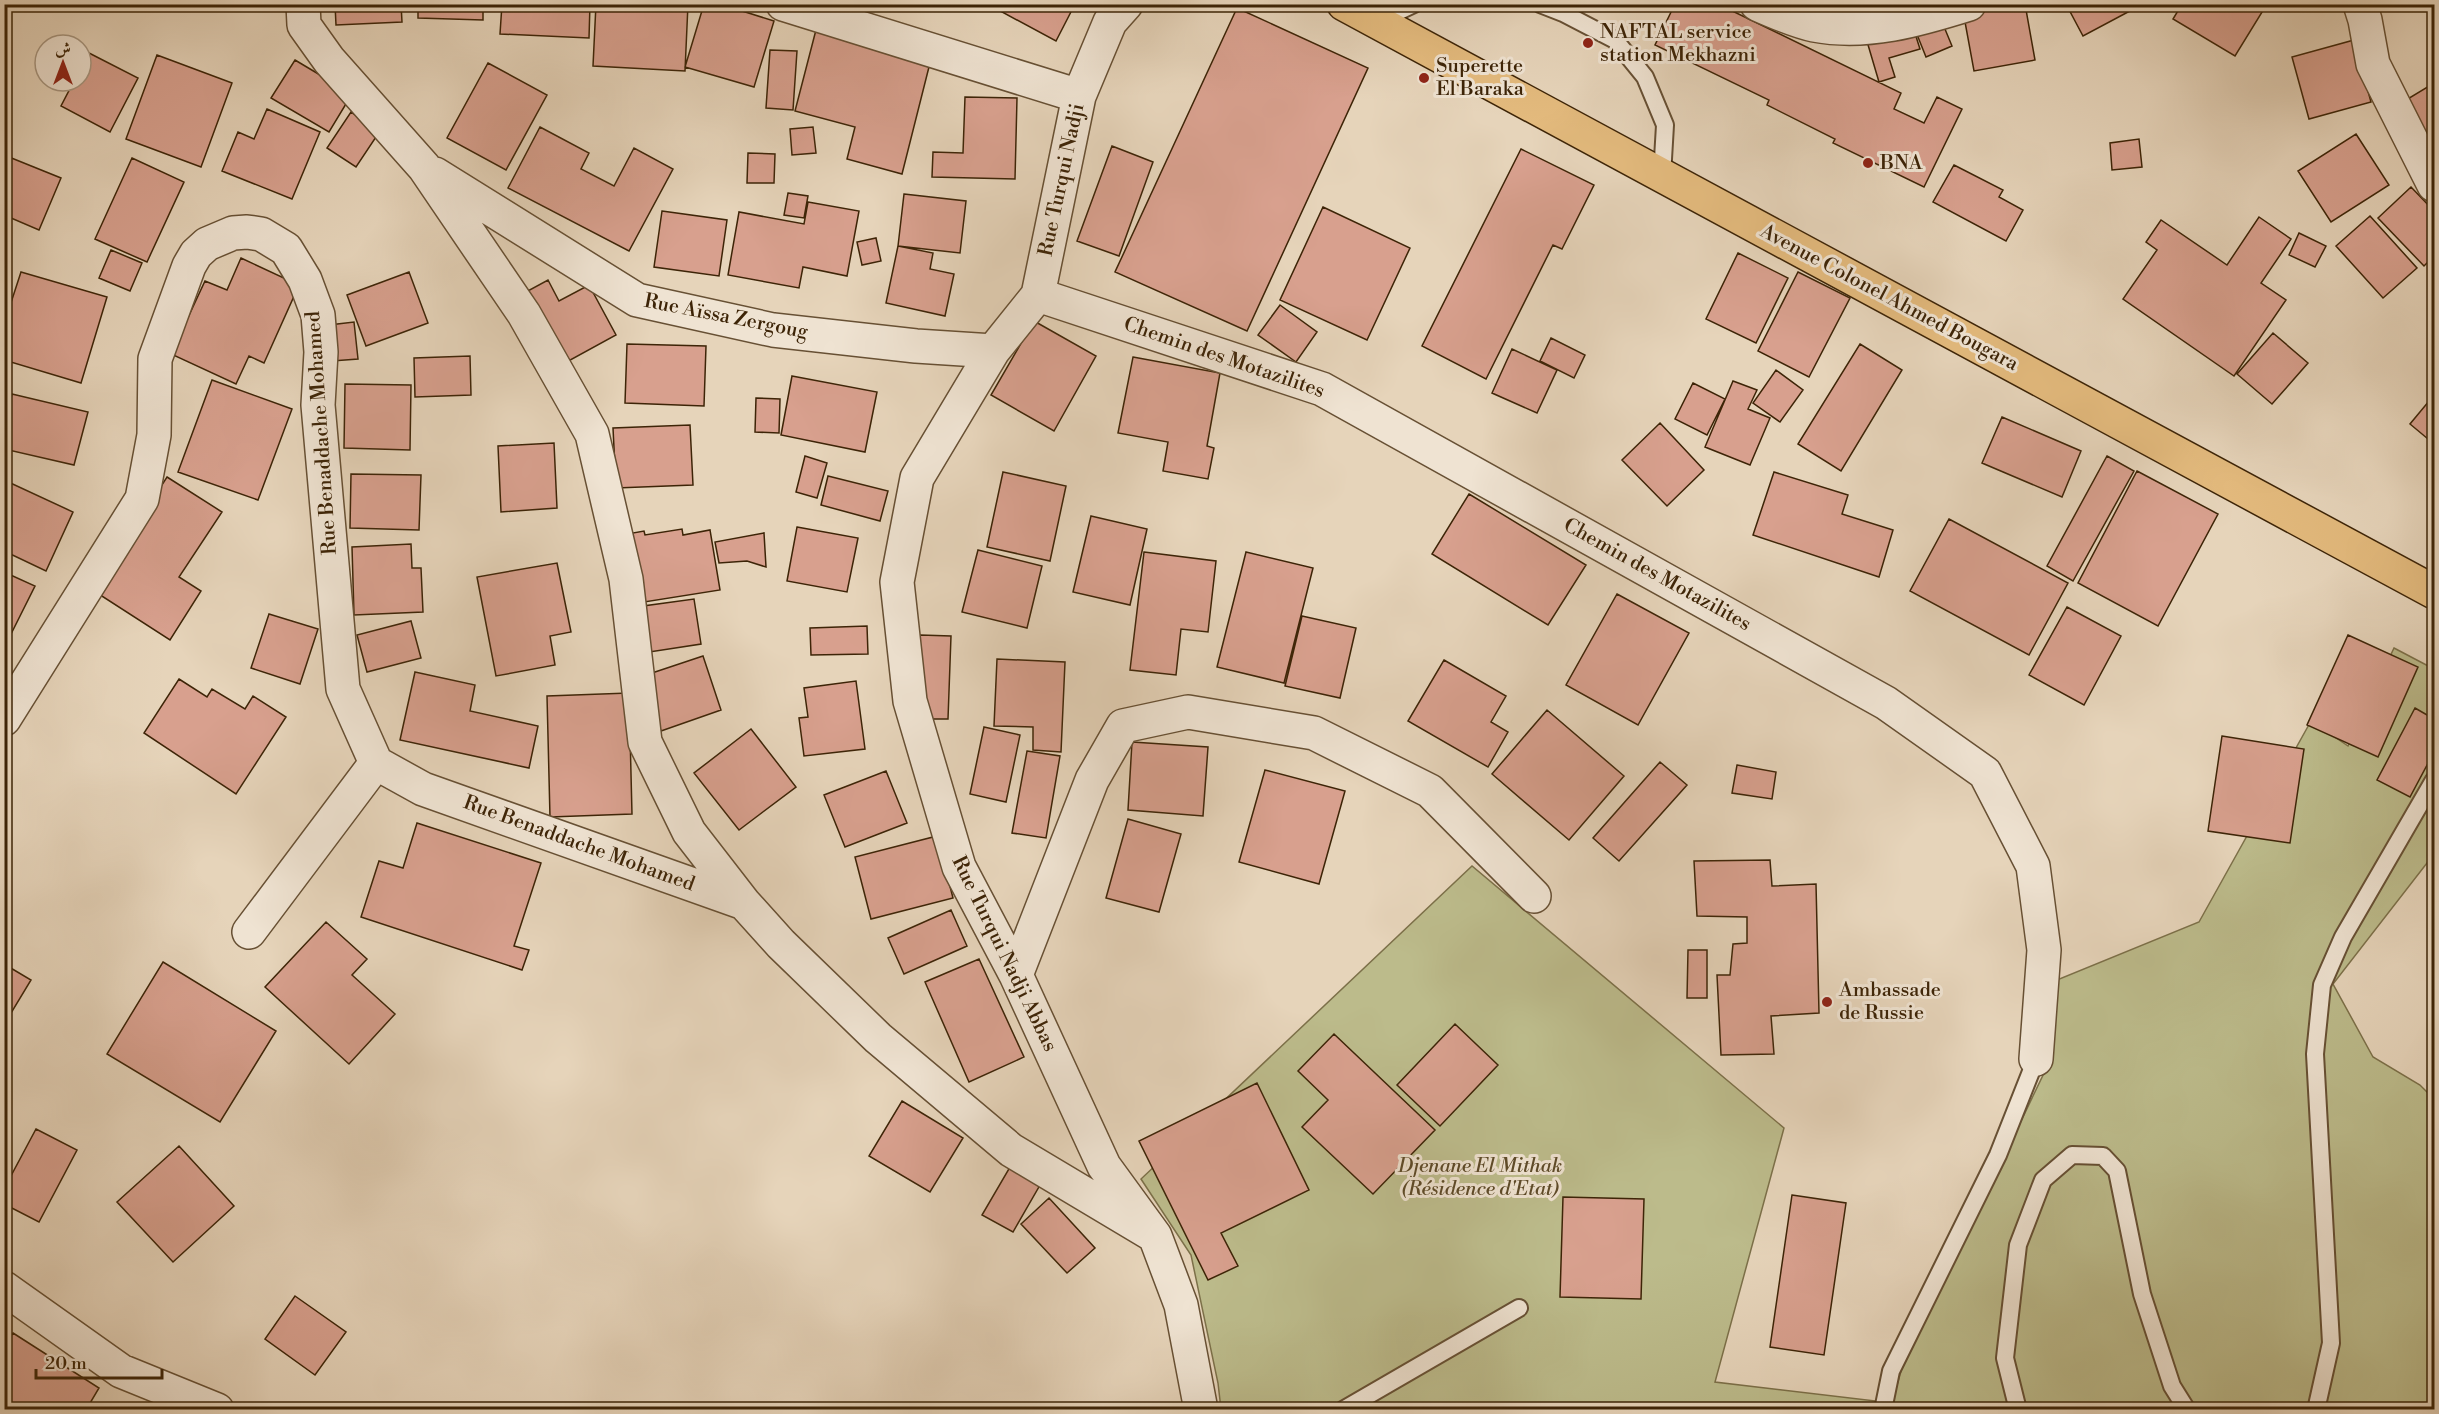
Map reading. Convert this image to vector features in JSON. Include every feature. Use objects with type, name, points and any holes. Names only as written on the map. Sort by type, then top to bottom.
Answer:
[{"type":"main road","name":"Avenue Colonel Ahmed Bougara","points":[[1344,4],[2434,592]]},
{"type":"street","points":[[303,4],[304,25],[328,60],[424,167],[524,314],[592,434],[626,579],[645,742],[689,832],[744,903],[781,944],[878,1038],[1011,1150],[1155,1236]]},
{"type":"street","points":[[783,4],[1079,96]]},
{"type":"street","name":"Rue Turqui Nadji","points":[[993,351],[1038,295],[1079,96],[1110,22],[1126,4]]},
{"type":"street","points":[[1757,4],[1814,25],[1863,29],[1911,22],[1969,4]]},
{"type":"street","points":[[2360,4],[2373,64],[2434,185]]},
{"type":"street","name":"Rue Aïssa Zergoug","points":[[424,167],[637,300],[773,330],[916,346],[993,351]]},
{"type":"street","name":"Rue Benaddache Mohamed","points":[[4,719],[142,499],[154,435],[154,359],[189,266],[196,254],[207,244],[233,233],[261,234],[286,249],[305,280],[318,315],[321,352],[318,405],[343,689],[376,764],[423,789],[744,903]]},
{"type":"street","name":"Chemin des Motazilites","points":[[1038,295],[1322,389],[1886,703],[1985,772],[2033,866],[2044,950],[2036,1059]]},
{"type":"street","name":"Rue Turqui Nadji Abbas","points":[[993,351],[917,478],[897,582],[910,701],[959,867],[1016,975],[1104,1166],[1155,1236],[1181,1305],[1201,1410]]},
{"type":"street","points":[[1016,975],[1092,780],[1123,726],[1188,712],[1314,733],[1430,791],[1534,896]]},
{"type":"street","points":[[249,932],[376,764]]},
{"type":"street","points":[[4,1288],[121,1371],[217,1410]]},
{"type":"lane","points":[[1376,22],[1414,4]]},
{"type":"lane","points":[[1540,4],[1563,13],[1615,40],[1645,77],[1665,125],[1662,176]]},
{"type":"lane","points":[[2316,1410],[2331,1343],[2314,1054],[2322,985],[2343,937],[2434,780]]},
{"type":"lane","points":[[1883,1410],[1891,1371],[1998,1155],[2036,1059]]},
{"type":"lane","points":[[2018,1410],[2006,1358],[2018,1245],[2043,1180],[2072,1155],[2103,1156],[2117,1171],[2142,1294],[2172,1386],[2187,1410]]},
{"type":"lane","points":[[1343,1410],[1519,1308]]},
{"type":"green space","name":"Djenane El Mithak (Résidence d'Etat)","points":[[2394,648],[2434,669],[2434,854],[2333,984],[2373,1057],[2420,1085],[2434,1099],[2434,1409],[1221,1409],[1218,1383],[1191,1255],[1141,1179],[1472,866],[1784,1128],[1715,1382],[1892,1403],[1901,1371],[2045,1071],[2052,982],[2199,922],[2311,721],[2348,746]]},
{"type":"building","points":[[335,4],[401,4],[402,22],[336,25]]},
{"type":"building","points":[[418,4],[483,4],[483,20],[418,18]]},
{"type":"building","points":[[502,4],[590,4],[589,38],[500,34]]},
{"type":"building","points":[[596,4],[688,4],[685,71],[593,66]]},
{"type":"building","points":[[704,4],[720,4],[774,21],[754,87],[685,67]]},
{"type":"building","points":[[992,4],[1075,4],[1056,41],[991,6]]},
{"type":"building","points":[[1675,4],[1718,4],[1901,93],[1894,109],[1924,123],[1937,97],[1962,109],[1924,187],[1833,143],[1835,139],[1767,105],[1769,100],[1655,45]]},
{"type":"building","points":[[1998,4],[2025,4],[2035,60],[1974,71],[1963,11]]},
{"type":"building","points":[[2066,4],[2143,4],[2083,36]]},
{"type":"building","points":[[2182,4],[2267,4],[2235,56],[2173,19]]},
{"type":"building","points":[[1237,8],[1368,68],[1247,331],[1115,272]]},
{"type":"building","points":[[1940,17],[1952,46],[1926,57],[1914,27]]},
{"type":"building","points":[[1912,24],[1920,49],[1889,58],[1895,77],[1879,82],[1866,38]]},
{"type":"building","points":[[817,26],[932,55],[902,174],[847,159],[855,127],[795,111]]},
{"type":"building","points":[[2354,40],[2371,102],[2309,119],[2292,57]]},
{"type":"building","points":[[770,50],[797,51],[793,110],[766,108]]},
{"type":"building","points":[[93,55],[138,78],[110,132],[61,106],[68,93],[93,93]]},
{"type":"building","points":[[157,55],[232,83],[201,167],[126,139]]},
{"type":"building","points":[[295,60],[352,94],[329,132],[271,98]]},
{"type":"building","points":[[488,63],[547,95],[506,170],[447,138]]},
{"type":"building","points":[[2434,83],[2434,159],[2401,103]]},
{"type":"building","points":[[965,97],[1017,98],[1015,179],[932,177],[933,152],[963,153]]},
{"type":"building","points":[[267,109],[320,132],[292,199],[222,171],[238,132],[254,139]]},
{"type":"building","points":[[351,112],[380,131],[356,167],[327,148]]},
{"type":"building","points":[[540,127],[589,153],[581,169],[614,186],[634,148],[673,169],[629,251],[508,188]]},
{"type":"building","points":[[813,127],[816,153],[792,155],[790,129]]},
{"type":"building","points":[[2356,134],[2389,185],[2331,222],[2298,171]]},
{"type":"building","points":[[2139,139],[2142,167],[2112,170],[2110,143]]},
{"type":"building","points":[[1112,146],[1153,162],[1119,256],[1077,241]]},
{"type":"building","points":[[1521,149],[1594,185],[1562,249],[1553,245],[1486,379],[1422,346]]},
{"type":"building","points":[[748,153],[775,154],[774,183],[747,183]]},
{"type":"building","points":[[4,155],[61,178],[39,230],[4,215]]},
{"type":"building","points":[[132,158],[184,182],[147,262],[95,239]]},
{"type":"building","points":[[1954,165],[2003,190],[1999,197],[2023,210],[2006,241],[1933,202]]},
{"type":"building","points":[[2411,187],[2434,211],[2434,256],[2424,266],[2378,218]]},
{"type":"building","points":[[788,193],[808,196],[804,218],[784,215]]},
{"type":"building","points":[[904,194],[966,201],[960,253],[898,246]]},
{"type":"building","points":[[808,202],[859,211],[847,276],[803,267],[799,288],[728,275],[739,212],[804,224]]},
{"type":"building","points":[[1323,207],[1410,248],[1367,340],[1280,300]]},
{"type":"building","points":[[662,211],[727,220],[719,276],[654,267]]},
{"type":"building","points":[[2370,216],[2417,268],[2383,298],[2336,246]]},
{"type":"building","points":[[2259,217],[2291,239],[2261,283],[2286,300],[2234,376],[2123,299],[2157,250],[2146,242],[2161,220],[2227,265]]},
{"type":"building","points":[[2299,233],[2326,246],[2315,267],[2289,255]]},
{"type":"building","points":[[876,238],[881,261],[862,265],[857,242]]},
{"type":"building","points":[[898,246],[933,253],[930,269],[954,274],[945,316],[886,303]]},
{"type":"building","points":[[111,250],[142,263],[130,291],[99,278]]},
{"type":"building","points":[[1738,253],[1788,278],[1756,343],[1706,319]]},
{"type":"building","points":[[241,258],[299,285],[264,363],[249,356],[236,384],[171,354],[205,281],[227,290]]},
{"type":"building","points":[[21,272],[107,297],[81,383],[4,360],[4,324]]},
{"type":"building","points":[[409,272],[428,323],[366,346],[347,295]]},
{"type":"building","points":[[1798,272],[1850,298],[1809,377],[1758,351]]},
{"type":"building","points":[[548,280],[559,301],[589,285],[616,335],[563,364],[524,293]]},
{"type":"building","points":[[1280,305],[1317,332],[1296,362],[1258,335]]},
{"type":"building","points":[[1034,321],[1096,356],[1054,431],[991,395]]},
{"type":"building","points":[[354,322],[358,359],[332,361],[329,325]]},
{"type":"building","points":[[2273,333],[2308,363],[2272,404],[2237,374]]},
{"type":"building","points":[[1551,338],[1585,355],[1574,378],[1540,361]]},
{"type":"building","points":[[627,344],[706,346],[704,406],[625,403]]},
{"type":"building","points":[[1860,344],[1902,370],[1841,471],[1798,444]]},
{"type":"building","points":[[1512,349],[1557,370],[1537,413],[1492,393]]},
{"type":"building","points":[[470,356],[471,395],[415,397],[414,358]]},
{"type":"building","points":[[1133,357],[1220,373],[1207,446],[1214,448],[1208,479],[1163,471],[1168,442],[1118,433]]},
{"type":"building","points":[[1776,370],[1803,390],[1780,422],[1753,403]]},
{"type":"building","points":[[792,376],[877,392],[865,452],[781,435]]},
{"type":"building","points":[[212,380],[292,409],[258,500],[178,472]]},
{"type":"building","points":[[1733,381],[1757,390],[1748,409],[1770,418],[1750,465],[1705,447]]},
{"type":"building","points":[[1693,383],[1725,399],[1707,435],[1675,419]]},
{"type":"building","points":[[345,384],[411,385],[410,450],[344,448]]},
{"type":"building","points":[[12,394],[88,412],[74,465],[4,449],[4,423]]},
{"type":"building","points":[[2434,395],[2434,444],[2410,424]]},
{"type":"building","points":[[756,398],[780,399],[779,433],[755,432]]},
{"type":"building","points":[[2002,417],[2081,451],[2062,497],[1982,463]]},
{"type":"building","points":[[1660,423],[1704,470],[1667,506],[1622,460]]},
{"type":"building","points":[[690,425],[693,485],[616,488],[613,428]]},
{"type":"building","points":[[554,443],[557,508],[501,512],[498,446]]},
{"type":"building","points":[[805,456],[827,463],[817,498],[796,492]]},
{"type":"building","points":[[2107,456],[2134,471],[2073,581],[2047,566]]},
{"type":"building","points":[[2137,471],[2218,514],[2158,626],[2078,583]]},
{"type":"building","points":[[1003,472],[1066,486],[1050,561],[987,547]]},
{"type":"building","points":[[1774,472],[1848,495],[1842,514],[1893,530],[1879,577],[1753,535]]},
{"type":"building","points":[[351,474],[421,475],[419,530],[350,528]]},
{"type":"building","points":[[828,476],[888,491],[880,521],[821,505]]},
{"type":"building","points":[[167,477],[222,512],[179,577],[201,591],[170,640],[94,591]]},
{"type":"building","points":[[4,480],[73,512],[46,571],[4,551]]},
{"type":"building","points":[[1469,494],[1586,565],[1548,625],[1432,554]]},
{"type":"building","points":[[1091,516],[1147,529],[1130,605],[1073,592]]},
{"type":"building","points":[[1949,519],[2068,583],[2029,655],[1910,591]]},
{"type":"building","points":[[797,527],[858,538],[847,592],[787,581]]},
{"type":"building","points":[[682,529],[683,535],[710,530],[720,590],[638,603],[627,534],[644,531],[645,535]]},
{"type":"building","points":[[764,533],[766,567],[747,561],[719,563],[715,542]]},
{"type":"building","points":[[411,544],[412,568],[421,568],[423,612],[354,615],[352,547]]},
{"type":"building","points":[[978,550],[1042,566],[1027,628],[962,612]]},
{"type":"building","points":[[1144,552],[1216,561],[1208,632],[1181,629],[1176,675],[1130,670]]},
{"type":"building","points":[[1246,552],[1313,568],[1284,683],[1217,667]]},
{"type":"building","points":[[557,563],[571,632],[550,636],[555,665],[496,676],[477,577]]},
{"type":"building","points":[[4,572],[35,586],[8,640],[4,638]]},
{"type":"building","points":[[1617,594],[1689,633],[1638,725],[1566,685]]},
{"type":"building","points":[[694,599],[701,644],[643,653],[636,607]]},
{"type":"building","points":[[2067,607],[2121,636],[2084,705],[2029,675]]},
{"type":"building","points":[[269,614],[318,629],[300,684],[251,668]]},
{"type":"building","points":[[1302,616],[1356,628],[1340,698],[1285,686]]},
{"type":"building","points":[[411,621],[421,658],[367,672],[357,635]]},
{"type":"building","points":[[867,626],[868,654],[811,655],[810,628]]},
{"type":"building","points":[[920,635],[951,636],[948,719],[916,719]]},
{"type":"building","points":[[2348,635],[2418,667],[2378,757],[2307,725]]},
{"type":"building","points":[[703,656],[721,710],[661,731],[643,676]]},
{"type":"building","points":[[997,659],[1065,662],[1061,752],[1033,750],[1033,727],[994,726]]},
{"type":"building","points":[[1444,660],[1506,696],[1491,722],[1508,732],[1488,767],[1408,721]]},
{"type":"building","points":[[415,672],[475,685],[470,711],[538,726],[529,768],[400,740]]},
{"type":"building","points":[[179,679],[207,697],[212,689],[245,709],[253,696],[286,717],[236,794],[144,733]]},
{"type":"building","points":[[856,681],[865,749],[804,756],[799,718],[808,717],[804,688]]},
{"type":"building","points":[[629,693],[632,814],[550,817],[547,696]]},
{"type":"building","points":[[2415,708],[2434,719],[2434,752],[2410,797],[2377,780]]},
{"type":"building","points":[[1547,710],[1624,776],[1569,840],[1492,774]]},
{"type":"building","points":[[984,727],[1020,735],[1006,802],[970,794]]},
{"type":"building","points":[[751,729],[796,787],[739,830],[694,773]]},
{"type":"building","points":[[2222,736],[2304,749],[2290,843],[2208,831]]},
{"type":"building","points":[[1132,742],[1208,747],[1203,816],[1128,810]]},
{"type":"building","points":[[1027,751],[1060,756],[1046,838],[1012,833]]},
{"type":"building","points":[[1660,762],[1687,785],[1619,861],[1593,838]]},
{"type":"building","points":[[1737,765],[1776,772],[1772,799],[1732,793]]},
{"type":"building","points":[[1265,770],[1345,791],[1319,884],[1239,862]]},
{"type":"building","points":[[886,771],[907,823],[845,847],[824,795]]},
{"type":"building","points":[[1128,819],[1181,834],[1159,912],[1106,898]]},
{"type":"building","points":[[417,823],[541,863],[514,946],[529,950],[522,970],[361,917],[379,861],[403,868]]},
{"type":"building","points":[[937,836],[953,898],[871,919],[855,857]]},
{"type":"building","points":[[1770,860],[1772,886],[1816,884],[1819,1013],[1771,1016],[1774,1054],[1721,1055],[1717,975],[1730,975],[1733,944],[1747,943],[1747,917],[1697,916],[1694,861]]},
{"type":"building","points":[[951,910],[967,946],[904,974],[888,938]]},
{"type":"building","points":[[326,922],[367,959],[352,975],[395,1014],[349,1064],[265,987]]},
{"type":"building","points":[[1688,950],[1707,950],[1707,998],[1687,998]]},
{"type":"building","points":[[979,959],[1024,1057],[969,1082],[925,982]]},
{"type":"building","points":[[163,962],[276,1031],[220,1122],[107,1054]]},
{"type":"building","points":[[4,964],[31,980],[5,1023],[4,1023]]},
{"type":"building","points":[[1455,1024],[1498,1065],[1440,1126],[1397,1085]]},
{"type":"building","points":[[1334,1034],[1435,1130],[1373,1194],[1302,1127],[1328,1100],[1298,1071]]},
{"type":"building","points":[[1257,1083],[1309,1190],[1221,1233],[1238,1266],[1208,1280],[1139,1141]]},
{"type":"building","points":[[902,1101],[963,1138],[930,1192],[869,1156]]},
{"type":"building","points":[[36,1129],[77,1150],[39,1222],[4,1204],[4,1189]]},
{"type":"building","points":[[179,1146],[234,1206],[173,1262],[117,1202]]},
{"type":"building","points":[[1010,1167],[1040,1185],[1013,1232],[982,1215]]},
{"type":"building","points":[[1792,1195],[1846,1203],[1824,1355],[1770,1347]]},
{"type":"building","points":[[1563,1197],[1644,1199],[1641,1299],[1560,1297]]},
{"type":"building","points":[[1049,1198],[1095,1248],[1067,1273],[1021,1224]]},
{"type":"building","points":[[295,1296],[346,1332],[315,1375],[265,1339]]},
{"type":"building","points":[[13,1333],[99,1388],[86,1410],[4,1410],[4,1346]]},
{"type":"place","name":"NAFTAL service station Mekhazni","points":[[1588,43]]},
{"type":"place","name":"Superette El Baraka","points":[[1424,78]]},
{"type":"place","name":"BNA","points":[[1868,163]]},
{"type":"place","name":"Ambassade de Russie","points":[[1827,1002]]}]
